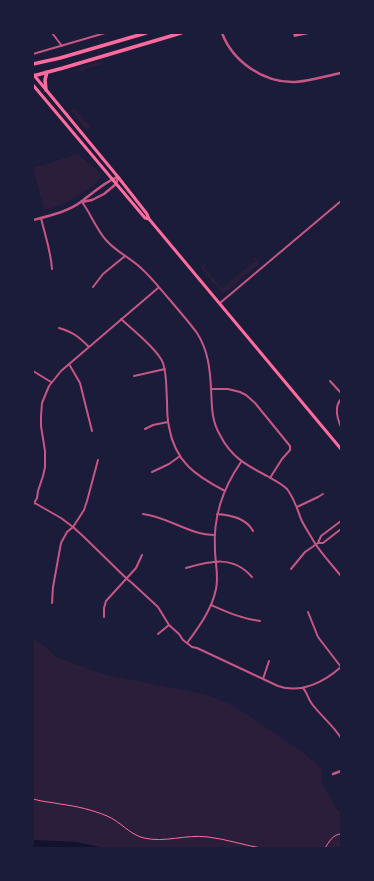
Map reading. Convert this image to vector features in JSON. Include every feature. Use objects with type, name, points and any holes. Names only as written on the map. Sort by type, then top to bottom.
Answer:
[{"type":"main road","points":[[33,64],[60,58],[146,33]]},
{"type":"main road","points":[[181,33],[33,75],[118,177],[147,214],[149,219],[341,449]]},
{"type":"main road","points":[[46,90],[45,79],[47,72]]},
{"type":"main road","points":[[33,85],[145,218],[149,219]]},
{"type":"street","points":[[52,33],[62,46]]},
{"type":"street","points":[[33,54],[105,33]]},
{"type":"street","points":[[222,33],[236,56],[246,66],[268,77],[295,82],[341,73]]},
{"type":"street","points":[[33,220],[60,212],[82,202],[97,198],[116,184],[118,177],[112,178],[82,202]]},
{"type":"street","points":[[220,303],[341,201]]},
{"type":"street","points":[[82,202],[101,234],[113,247],[143,270],[191,325],[202,341],[209,364],[211,410],[213,418],[219,434],[230,451],[241,462],[279,482],[286,488],[297,506],[303,523],[341,576]]},
{"type":"street","points":[[41,218],[52,269]]},
{"type":"street","points":[[93,287],[103,274],[125,256]]},
{"type":"street","points":[[159,287],[60,371],[51,382],[44,397],[41,410],[41,426],[45,451],[45,463],[37,498],[33,504],[61,518],[73,527],[158,607],[169,626],[192,647],[284,688],[303,688],[320,681],[341,667],[318,637],[308,612]]},
{"type":"street","points":[[122,319],[158,353],[161,358],[165,369],[168,422],[173,443],[180,456],[188,467],[200,477],[226,491]]},
{"type":"street","points":[[59,328],[76,335],[89,347]]},
{"type":"street","points":[[69,364],[80,383],[92,431]]},
{"type":"street","points":[[134,376],[165,369]]},
{"type":"street","points":[[33,371],[51,382]]},
{"type":"street","points":[[330,380],[341,394]]},
{"type":"street","points":[[211,389],[234,390],[246,395],[255,403],[290,446],[290,450],[282,459],[270,478]]},
{"type":"street","points":[[341,399],[338,403],[336,412],[341,428]]},
{"type":"street","points":[[144,429],[168,422]]},
{"type":"street","points":[[152,472],[169,464],[180,456]]},
{"type":"street","points":[[52,604],[53,587],[62,543],[67,532],[73,527],[86,504],[98,460]]},
{"type":"street","points":[[187,643],[196,632],[211,605],[217,585],[215,535],[218,514],[226,491],[241,462]]},
{"type":"street","points":[[297,506],[323,494]]},
{"type":"street","points":[[143,514],[160,517],[201,534],[215,535]]},
{"type":"street","points":[[218,514],[242,520],[248,524],[253,531]]},
{"type":"street","points":[[317,544],[321,536],[341,521]]},
{"type":"street","points":[[291,569],[305,552],[317,544],[322,543],[341,528]]},
{"type":"street","points":[[104,617],[106,601],[136,568],[142,555]]},
{"type":"street","points":[[186,568],[215,562],[227,562],[237,565],[252,577]]},
{"type":"street","points":[[211,605],[240,617],[260,621]]},
{"type":"street","points":[[158,634],[169,626]]},
{"type":"street","points":[[262,679],[269,661]]},
{"type":"street","points":[[303,688],[313,706],[341,737]]},
{"type":"street","points":[[333,774],[341,771]]},
{"type":"path","points":[[33,799],[48,803],[67,805],[106,815],[143,838],[161,839],[193,836],[207,837],[261,848]]},
{"type":"path","points":[[325,848],[337,834],[341,834]]},
{"type":"shaded area","points":[[102,61],[103,64],[85,69],[83,73],[79,69],[69,72],[69,71]]},
{"type":"shaded area","points":[[74,108],[89,125],[90,129],[86,130],[71,110]]},
{"type":"shaded area","points":[[78,154],[99,172],[101,177],[98,181],[72,199],[58,206],[44,210],[33,168]]},
{"type":"shaded area","points":[[255,257],[258,261],[257,266],[227,291],[223,293],[217,288],[220,286],[222,288],[255,261],[253,259]]},
{"type":"shaded area","points":[[204,263],[206,265],[205,268],[219,285],[217,287],[201,268]]},
{"type":"shaded area","points":[[33,637],[58,658],[106,675],[209,695],[234,706],[304,753],[322,769],[321,781],[338,811],[341,811],[341,848],[105,848],[76,842],[33,840]]},
{"type":"shaded area","points":[[33,840],[76,842],[105,848],[33,848]]},
{"type":"building","points":[[293,33],[309,33],[309,34],[294,37]]}]
